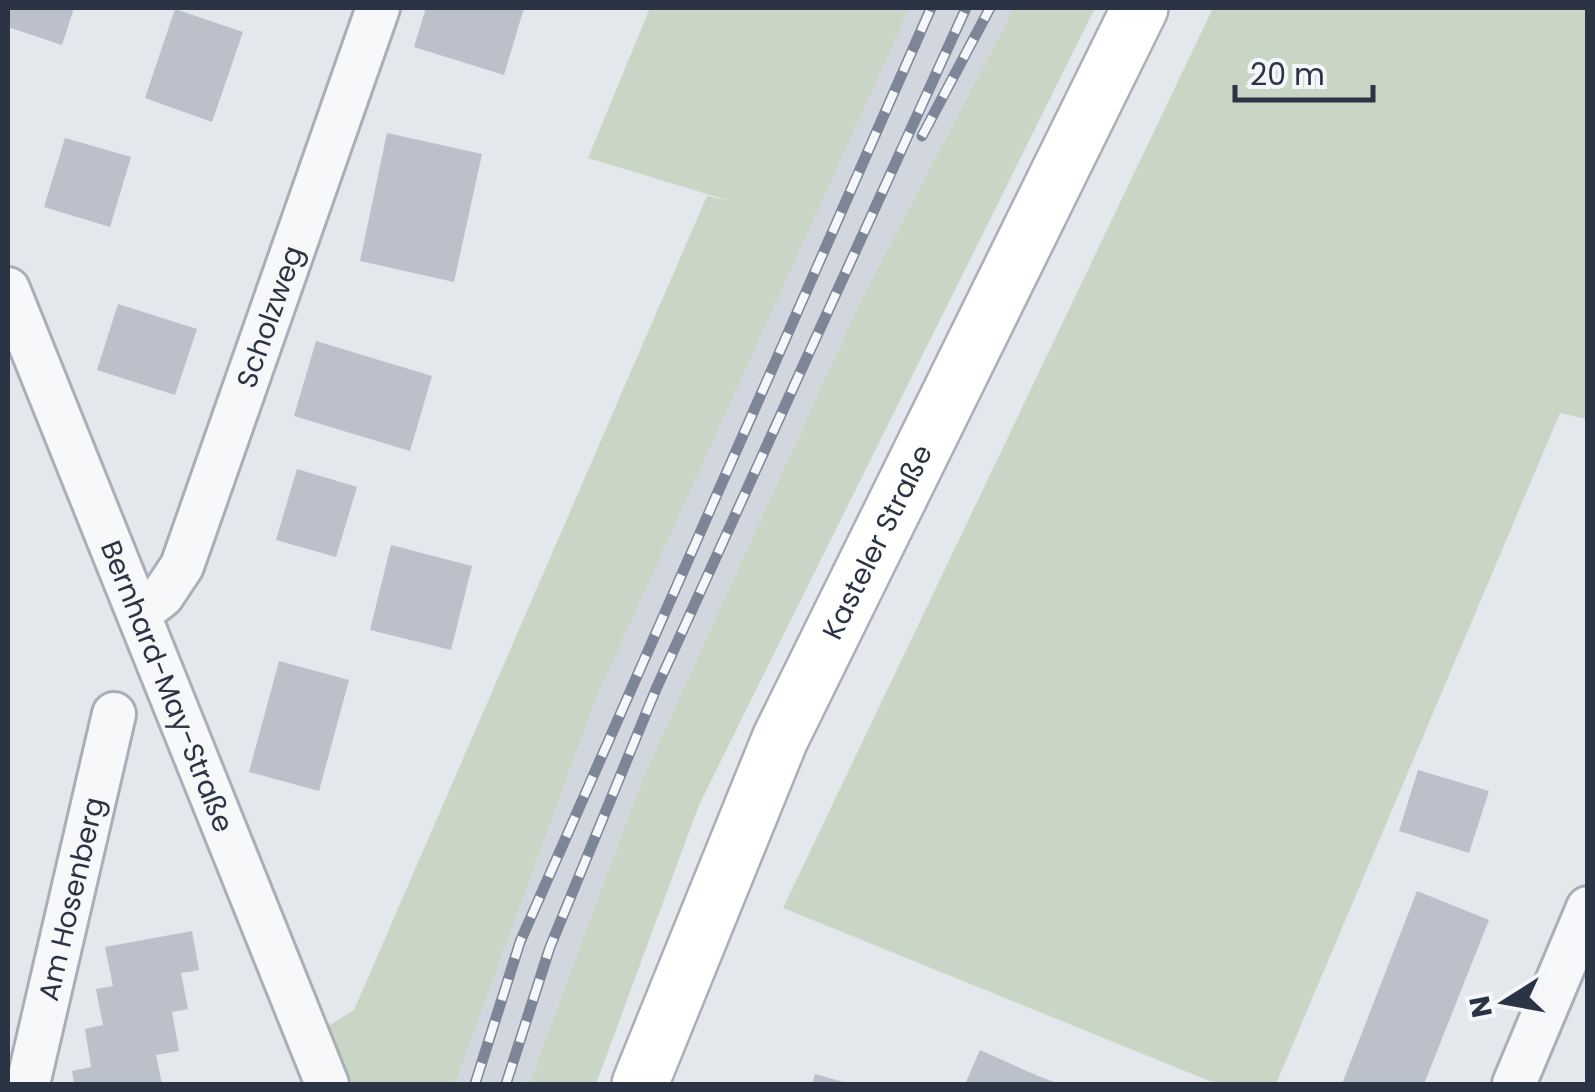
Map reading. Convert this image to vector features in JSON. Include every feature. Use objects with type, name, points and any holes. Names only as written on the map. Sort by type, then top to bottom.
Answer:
[{"type":"main road","name":"Kasteler Straße","points":[[640,1084],[780,739],[1140,8]]},
{"type":"street","name":"Scholzweg","points":[[140,613],[162,596],[182,566],[378,8]]},
{"type":"street","name":"Bernhard-May-Straße","points":[[8,289],[327,1084]]},
{"type":"street","name":"Am Hosenberg","points":[[28,1084],[114,714]]},
{"type":"street","points":[[1514,1084],[1588,908]]},
{"type":"shaded area","points":[[910,8],[1014,8],[860,302],[642,780],[529,1084],[455,1084],[596,699]]},
{"type":"green space","points":[[650,8],[910,8],[596,699],[455,1084],[327,1084],[309,1038],[354,1010],[707,196],[730,201],[588,158]]},
{"type":"green space","points":[[1014,8],[1095,8],[699,805],[596,1084],[529,1084],[642,780],[860,302]]},
{"type":"green space","points":[[1213,8],[1587,8],[1587,419],[1560,413],[1276,1084],[1217,1084],[783,908]]},
{"type":"building","points":[[8,8],[74,8],[62,45],[8,27]]},
{"type":"building","points":[[426,8],[524,8],[504,75],[414,47]]},
{"type":"building","points":[[175,9],[243,32],[212,122],[145,98]]},
{"type":"building","points":[[387,133],[482,154],[454,282],[360,261]]},
{"type":"building","points":[[65,138],[131,157],[110,227],[44,207]]},
{"type":"building","points":[[118,304],[197,329],[175,395],[97,370]]},
{"type":"building","points":[[316,341],[432,376],[410,451],[294,416]]},
{"type":"building","points":[[297,469],[357,487],[336,557],[276,540]]},
{"type":"building","points":[[391,545],[472,566],[451,650],[370,630]]},
{"type":"building","points":[[279,661],[349,680],[319,791],[249,772]]},
{"type":"building","points":[[1418,770],[1489,791],[1469,853],[1399,831]]},
{"type":"building","points":[[1417,891],[1489,920],[1424,1084],[1342,1084]]},
{"type":"building","points":[[192,931],[199,970],[181,973],[188,1009],[172,1012],[179,1051],[156,1055],[162,1084],[74,1084],[72,1071],[91,1067],[85,1029],[103,1025],[96,989],[113,986],[105,947]]},
{"type":"building","points":[[980,1050],[1038,1076],[1059,1084],[965,1084]]},
{"type":"building","points":[[815,1074],[847,1083],[847,1084],[812,1084]]},
{"type":"railway","points":[[475,1084],[520,942],[931,8]]},
{"type":"railway","points":[[506,1084],[550,947],[656,689],[966,8]]},
{"type":"railway","points":[[922,136],[990,8]]}]
